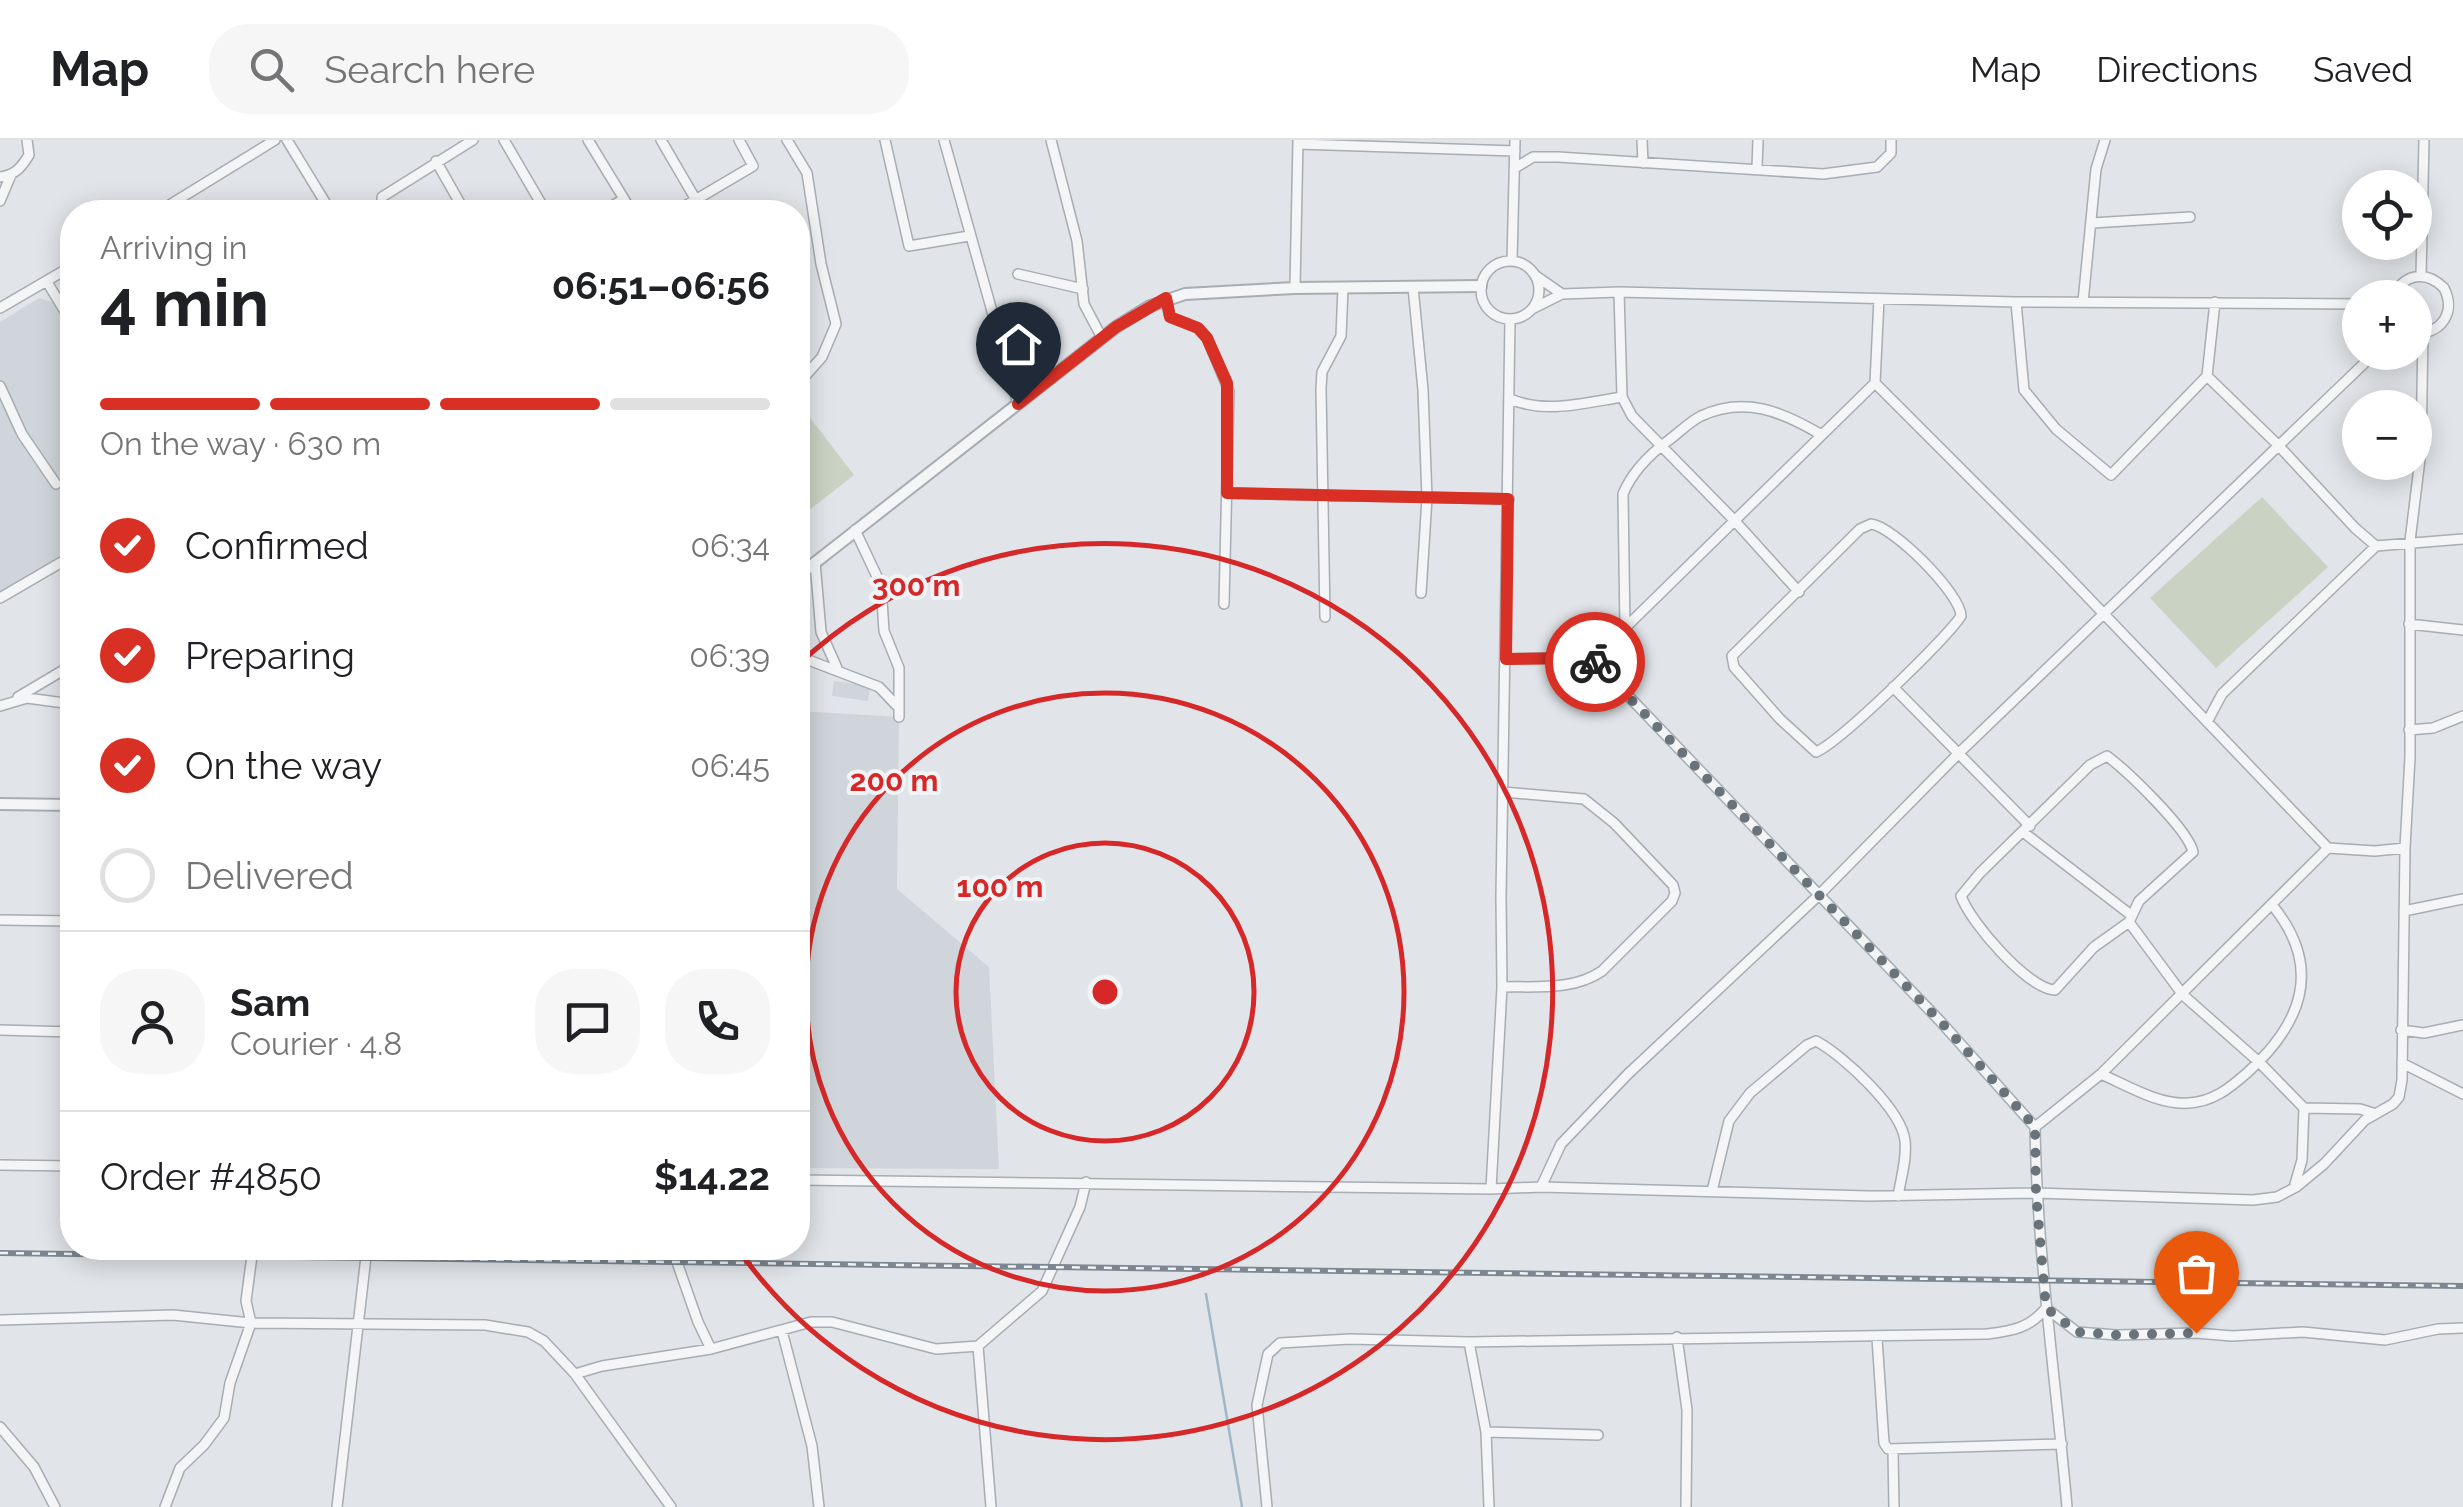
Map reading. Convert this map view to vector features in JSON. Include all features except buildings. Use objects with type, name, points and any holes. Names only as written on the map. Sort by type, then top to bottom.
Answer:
[{"type":"street","points":[[0,201],[6,176],[29,155],[27,140]]},
{"type":"street","points":[[178,200],[275,140]]},
{"type":"street","points":[[287,140],[324,200]]},
{"type":"street","points":[[382,200],[473,140]]},
{"type":"street","points":[[504,140],[539,200]]},
{"type":"street","points":[[588,140],[624,199]]},
{"type":"street","points":[[660,140],[696,200],[753,166],[739,140]]},
{"type":"street","points":[[786,140],[807,173],[836,324],[822,357],[810,370]]},
{"type":"street","points":[[885,140],[909,246],[969,236]]},
{"type":"street","points":[[944,140],[1018,404]]},
{"type":"street","points":[[1051,140],[1076,242],[1088,314],[1102,338]]},
{"type":"street","points":[[1642,140],[1643,163]]},
{"type":"street","points":[[1758,140],[1758,168]]},
{"type":"street","points":[[1294,288],[1298,142],[1515,146],[1533,157],[1822,174],[1862,170],[1885,162],[1891,153],[1891,140]]},
{"type":"street","points":[[2083,302],[2096,169],[2105,140]]},
{"type":"street","points":[[2421,276],[2424,140]]},
{"type":"street","points":[[1512,261],[1515,146]]},
{"type":"street","points":[[1515,168],[1533,157]]},
{"type":"street","points":[[436,161],[458,200]]},
{"type":"street","points":[[2092,223],[2190,216]]},
{"type":"street","points":[[1562,294],[1524,265],[1512,261],[1489,269],[1481,286],[1485,307],[1510,320],[1562,294],[1619,292],[2016,302],[2342,304]]},
{"type":"street","points":[[0,308],[60,274]]},
{"type":"street","points":[[1018,274],[1083,289]]},
{"type":"street","points":[[1532,309],[1539,292],[1534,274]]},
{"type":"street","points":[[2410,280],[2421,276],[2439,283],[2447,294],[2449,308],[2444,322],[2432,327]]},
{"type":"street","points":[[47,282],[60,304]]},
{"type":"street","points":[[810,566],[1102,338],[1166,298],[1212,291],[1481,286]]},
{"type":"street","points":[[1324,617],[1322,372],[1341,336],[1343,288]]},
{"type":"street","points":[[1412,288],[1423,390],[1426,498],[1421,594]]},
{"type":"street","points":[[1619,292],[1622,397],[1632,416],[1799,592]]},
{"type":"street","points":[[1166,298],[1170,317],[1198,328],[1213,346],[1227,383],[1224,604]]},
{"type":"street","points":[[1506,659],[1591,658],[1625,628],[1875,383],[1879,299]]},
{"type":"street","points":[[2016,302],[2024,390],[2056,429],[2111,475],[2206,376],[2215,302]]},
{"type":"street","points":[[2449,308],[2463,308]]},
{"type":"street","points":[[1491,1189],[1502,987],[1510,320]]},
{"type":"street","points":[[1541,1187],[1569,1134],[1656,1047],[1820,895],[1958,753],[2357,370]]},
{"type":"street","points":[[810,1180],[1541,1187],[1898,1196],[2036,1193],[2253,1200],[2287,1192],[2324,1164],[2374,1113],[2399,1097],[2410,730],[2410,542],[2421,451],[2420,370]]},
{"type":"street","points":[[2206,376],[2376,546]]},
{"type":"street","points":[[1875,383],[2328,848],[2404,848]]},
{"type":"street","points":[[0,386],[22,434],[56,484]]},
{"type":"street","points":[[1510,399],[1546,407],[1622,397]]},
{"type":"street","points":[[1625,628],[1624,494],[1630,478],[1660,447],[1697,418],[1744,404],[1790,416],[1820,434]]},
{"type":"street","points":[[1227,493],[1508,499]]},
{"type":"street","points":[[1871,524],[1888,530],[1960,602],[1961,616],[1892,687],[1819,751],[1811,749],[1780,720],[1734,667],[1732,656],[1860,529],[1871,524]]},
{"type":"street","points":[[810,660],[879,687],[899,712],[898,668],[884,631],[881,585],[855,530]]},
{"type":"street","points":[[2206,722],[2222,694],[2376,546],[2463,539]]},
{"type":"street","points":[[815,562],[821,632],[837,668]]},
{"type":"street","points":[[0,598],[60,563]]},
{"type":"street","points":[[2409,624],[2463,630]]},
{"type":"street","points":[[1591,658],[1820,895],[2035,1127],[2036,1193],[2067,1507]]},
{"type":"street","points":[[0,706],[60,673]]},
{"type":"street","points":[[1892,687],[2026,829],[2130,919],[2183,994],[2304,1108],[2374,1113]]},
{"type":"street","points":[[12,701],[27,698],[60,702]]},
{"type":"street","points":[[2410,730],[2433,728],[2463,716]]},
{"type":"street","points":[[2100,757],[2111,758],[2154,800],[2192,846],[2191,856],[2145,894],[2130,919],[2094,947],[2055,990],[2044,989],[2005,955],[1969,912],[1961,896],[2026,829],[2090,765],[2100,757]]},
{"type":"street","points":[[1502,987],[1575,985],[1589,980],[1602,972],[1672,901],[1675,893],[1673,885],[1614,823],[1584,798],[1504,792]]},
{"type":"street","points":[[0,804],[60,805]]},
{"type":"street","points":[[2035,1127],[2101,1074],[2328,848]]},
{"type":"street","points":[[2404,912],[2463,899]]},
{"type":"street","points":[[2101,1074],[2168,1102],[2189,1103],[2225,1092],[2258,1062],[2284,1035],[2297,1011],[2301,982],[2299,952],[2293,935],[2272,906]]},
{"type":"street","points":[[0,920],[60,921]]},
{"type":"street","points":[[2402,1030],[2424,1033],[2463,1025]]},
{"type":"street","points":[[0,1030],[60,1032]]},
{"type":"street","points":[[1712,1191],[1729,1121],[1750,1094],[1807,1045],[1816,1042],[1858,1075],[1896,1116],[1905,1140],[1898,1196]]},
{"type":"street","points":[[2402,1063],[2463,1094]]},
{"type":"street","points":[[2287,1192],[2300,1176],[2304,1108]]},
{"type":"street","points":[[0,1165],[60,1166]]},
{"type":"street","points":[[575,1374],[602,1366],[711,1350],[810,1322],[832,1322],[936,1348],[978,1346],[1042,1291],[1080,1207],[1086,1182]]},
{"type":"street","points":[[165,1507],[180,1468],[224,1418],[230,1383],[251,1323],[246,1302],[251,1260]]},
{"type":"street","points":[[336,1507],[366,1260]]},
{"type":"street","points":[[677,1260],[711,1350]]},
{"type":"street","points":[[2046,1308],[2077,1332],[2117,1335],[2303,1332],[2384,1340],[2438,1328],[2463,1328]]},
{"type":"street","points":[[1266,1507],[1257,1405],[1268,1354],[1274,1346],[1350,1339],[1469,1342],[1876,1338],[2013,1331],[2037,1320],[2046,1308]]},
{"type":"street","points":[[0,1320],[173,1316],[251,1323],[511,1327],[544,1341],[575,1374],[672,1507]]},
{"type":"street","points":[[782,1331],[812,1446],[819,1507]]},
{"type":"street","points":[[1676,1337],[1687,1410],[1686,1507]]},
{"type":"street","points":[[1876,1338],[1884,1443],[1893,1452],[1894,1507]]},
{"type":"street","points":[[1469,1342],[1486,1432],[1488,1507]]},
{"type":"street","points":[[978,1346],[990,1507]]},
{"type":"street","points":[[0,1427],[34,1467],[55,1507]]},
{"type":"street","points":[[1486,1432],[1598,1435]]},
{"type":"street","points":[[1893,1452],[2062,1444]]},
{"type":"shaded area","points":[[39,298],[60,308],[60,557],[0,593],[0,322]]},
{"type":"shaded area","points":[[834,681],[870,686],[868,701],[832,696]]},
{"type":"shaded area","points":[[810,712],[899,717],[897,889],[989,967],[999,1169],[810,1168]]},
{"type":"green space","points":[[810,418],[854,475],[810,510]]},
{"type":"green space","points":[[2262,497],[2328,567],[2216,668],[2150,598]]},
{"type":"waterway","points":[[1206,1294],[1242,1507]]},
{"type":"railway","points":[[0,1253],[60,1254]]},
{"type":"railway","points":[[522,1260],[2463,1286]]},
{"type":"way so far","points":[[1595,662],[1940,1021],[2035,1127],[2036,1193],[2046,1308],[2077,1332],[2196,1333]]},
{"type":"route","points":[[1018,404],[1116,327],[1166,298],[1170,317],[1198,328],[1213,346],[1227,383],[1227,493],[1508,499],[1506,659],[1591,658],[1595,662]]}]
